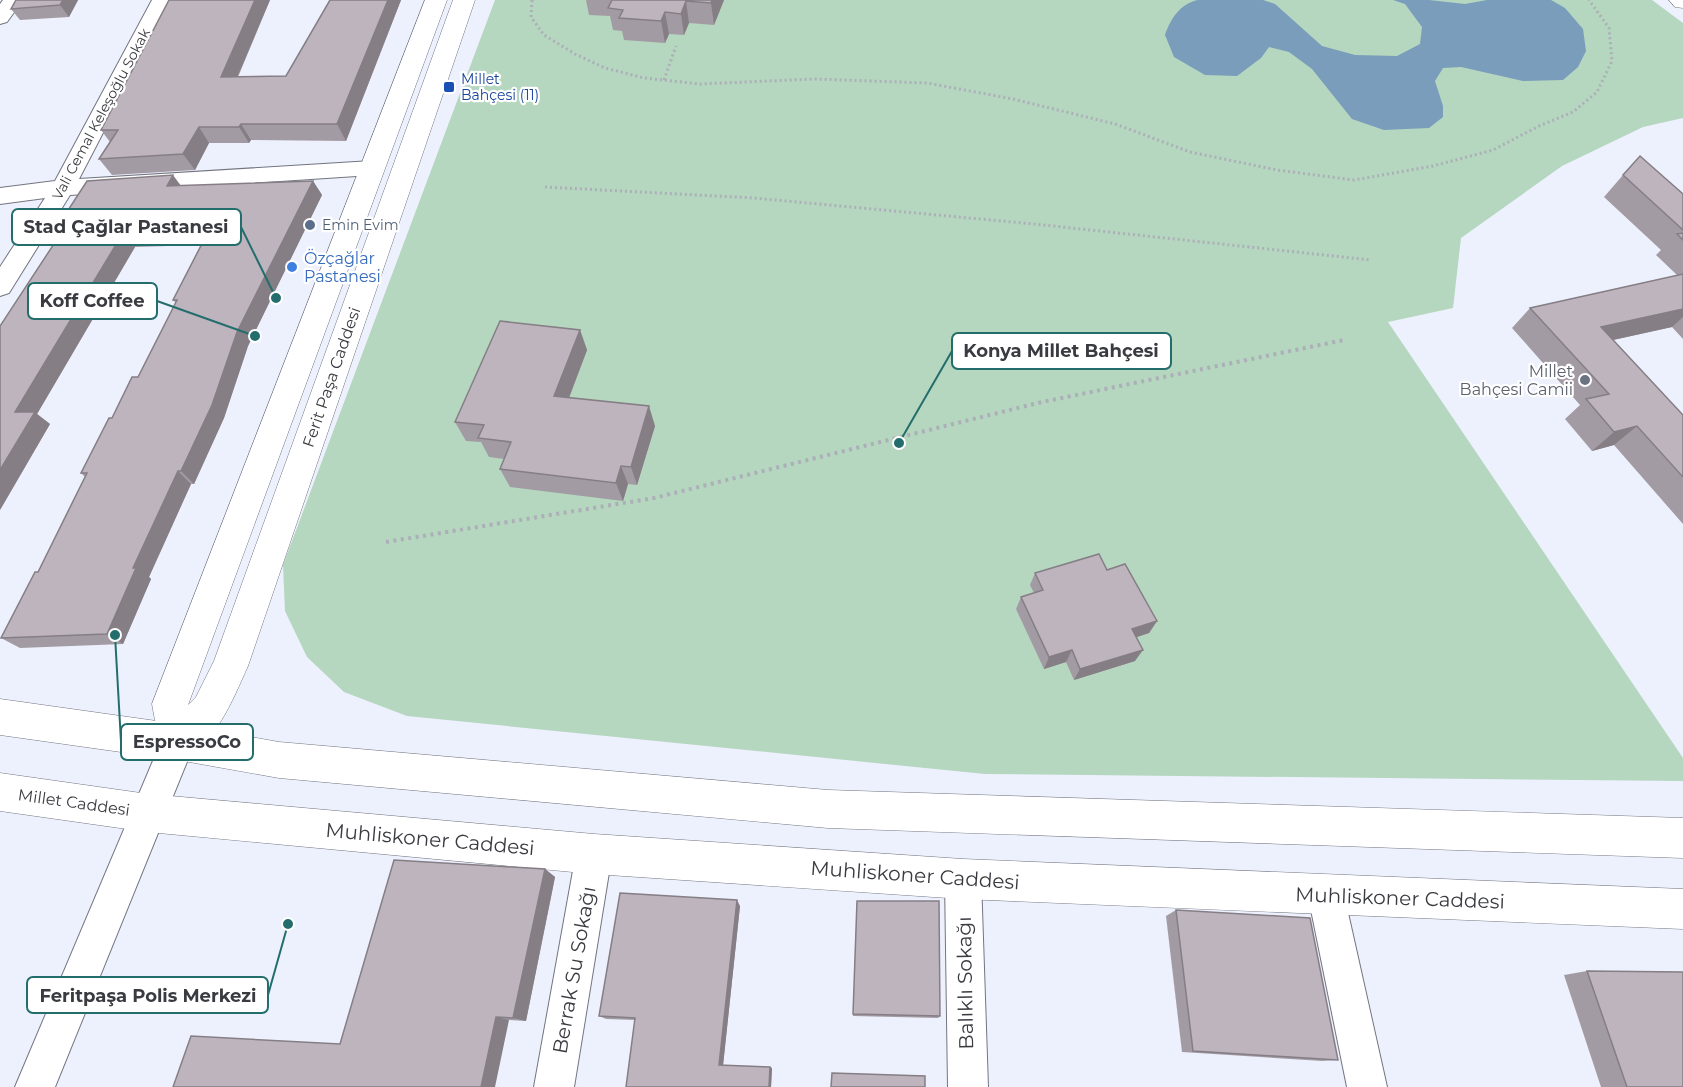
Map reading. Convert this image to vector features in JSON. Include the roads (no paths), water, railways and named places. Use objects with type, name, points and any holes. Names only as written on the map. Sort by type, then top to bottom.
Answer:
[{"type":"main road","name":"Ferit Paşa Caddesi","points":[[178,742],[170,704],[436,0]]},
{"type":"main road","name":"Ferit Paşa Caddesi","points":[[178,742],[209,709],[230,666],[464,0]]},
{"type":"main road","points":[[0,717],[178,742],[279,760],[828,809],[1683,838]]},
{"type":"main road","name":"Millet Caddesi","points":[[0,792],[148,813]]},
{"type":"main road","name":"Muhliskoner Caddesi","points":[[148,813],[594,854],[963,879],[1683,909]]},
{"type":"street","points":[[0,18],[13,0]]},
{"type":"street","name":"Vali Cemal Keleşoğlu Sokak","points":[[0,287],[63,188],[162,0]]},
{"type":"street","points":[[0,196],[63,188],[372,168]]},
{"type":"street","name":"Ferit Paşa Caddesi","points":[[35,1087],[178,742]]},
{"type":"street","name":"Berrak Su Sokağı","points":[[554,1087],[594,854]]},
{"type":"street","name":"Balıklı Sokağı","points":[[963,879],[968,1087]]},
{"type":"street","points":[[1326,895],[1367,1087]]},
{"type":"water","points":[[1198,0],[1263,0],[1275,4],[1322,46],[1355,55],[1397,56],[1420,44],[1422,27],[1405,4],[1393,0],[1429,0],[1465,4],[1487,0],[1551,0],[1565,8],[1583,29],[1586,51],[1578,67],[1563,80],[1523,81],[1461,67],[1443,68],[1435,81],[1443,106],[1443,117],[1429,128],[1384,130],[1352,119],[1312,69],[1289,52],[1269,47],[1261,58],[1237,76],[1205,75],[1174,57],[1165,35],[1167,29],[1181,8]]},
{"type":"place","name":"Millet Bahçesi (11)","points":[[449,87]]},
{"type":"place","name":"Emin Evim","points":[[310,225]]},
{"type":"place","name":"Özçağlar Pastanesi","points":[[292,267]]},
{"type":"place","name":"Stad Çağlar Pastanesi","points":[[276,298]]},
{"type":"place","name":"Koff Coffee","points":[[255,336]]},
{"type":"place","name":"Millet Bahçesi Camii","points":[[1585,380]]},
{"type":"place","name":"Konya Millet Bahçesi","points":[[899,443]]},
{"type":"place","name":"EspressoCo","points":[[115,635]]},
{"type":"place","name":"Feritpaşa Polis Merkezi","points":[[288,924]]}]
